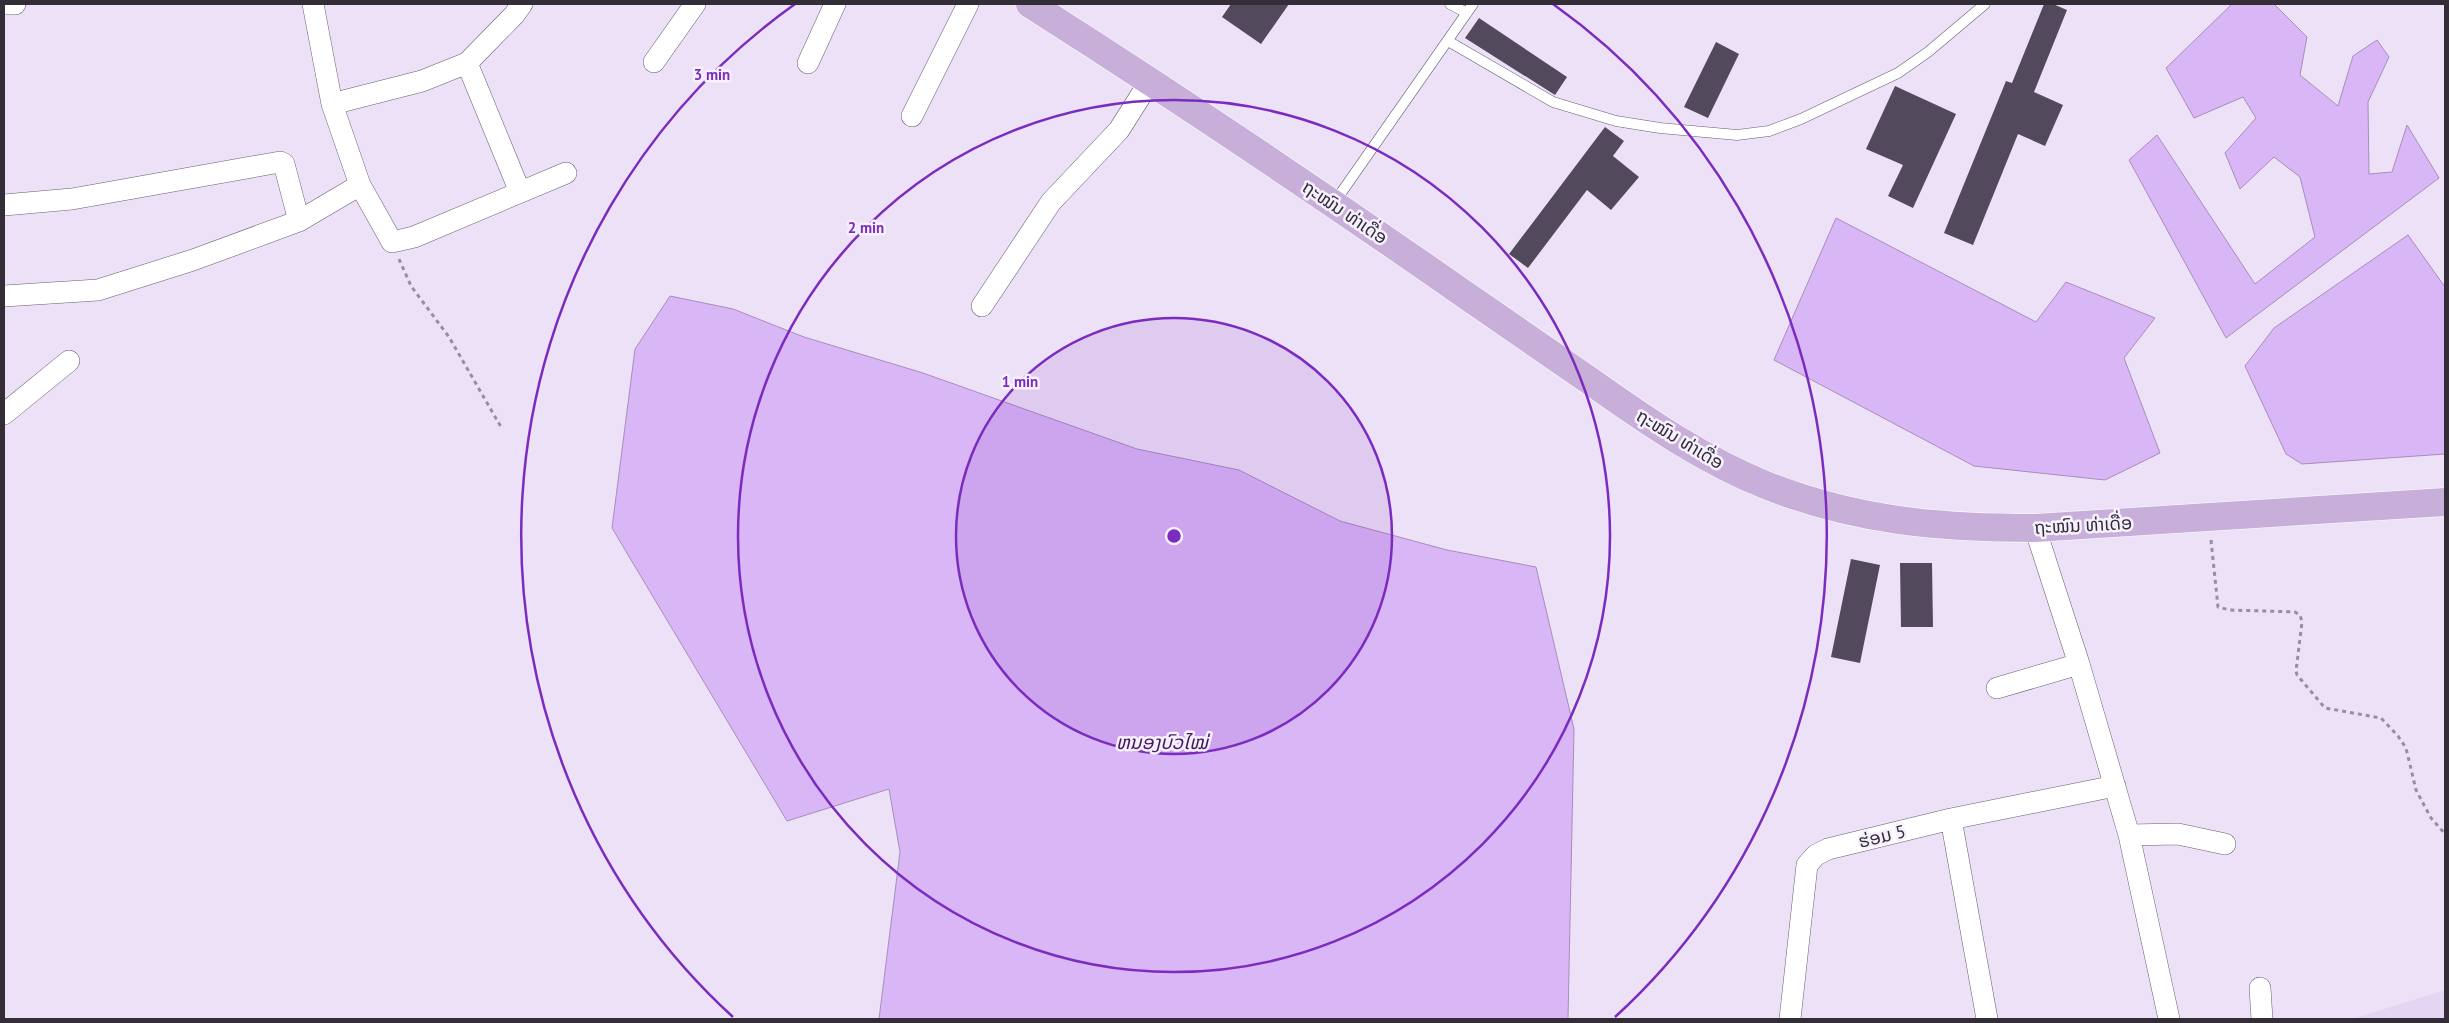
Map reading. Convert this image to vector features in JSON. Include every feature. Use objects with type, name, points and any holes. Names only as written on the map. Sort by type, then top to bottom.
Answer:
[{"type":"main road","name":"ຖະໝົນ ທ່າເດື່ອ","points":[[1030,4],[1334,203],[1635,413],[1721,465],[1768,486],[1806,499],[1883,519],[1944,526],[2035,528],[2445,502]]},
{"type":"street","points":[[4,4],[15,4]]},
{"type":"street","points":[[313,4],[332,104],[360,185],[392,242],[414,237],[566,173]]},
{"type":"street","points":[[332,104],[422,81],[467,63],[514,15],[522,4]]},
{"type":"street","points":[[654,62],[695,4]]},
{"type":"street","points":[[808,63],[835,4]]},
{"type":"street","points":[[912,116],[968,4]]},
{"type":"street","points":[[467,63],[520,192]]},
{"type":"street","points":[[982,306],[1051,202],[1119,130],[1150,81]]},
{"type":"street","points":[[4,205],[72,199],[280,162],[284,164],[299,221]]},
{"type":"street","points":[[4,296],[98,290],[193,260],[299,221],[360,185]]},
{"type":"street","points":[[4,414],[69,361]]},
{"type":"street","points":[[2035,528],[2079,664],[2129,834],[2169,1019]]},
{"type":"street","points":[[1998,688],[2079,664]]},
{"type":"street","name":"ຮ່ອມ 5","points":[[1790,1019],[1807,864],[1816,855],[1828,849],[1951,819],[2115,786]]},
{"type":"street","points":[[1951,819],[1987,1019]]},
{"type":"street","points":[[2129,834],[2178,834],[2226,844]]},
{"type":"street","points":[[2260,988],[2262,1019]]},
{"type":"lane","points":[[1450,4],[1467,14]]},
{"type":"lane","points":[[1334,203],[1473,4]]},
{"type":"lane","points":[[1448,40],[1553,102],[1616,121],[1660,128],[1737,135],[1769,131],[1801,119],[1898,73],[1928,52],[1985,4]]},
{"type":"path","points":[[392,242],[411,286],[449,337],[501,427]]},
{"type":"path","points":[[2210,516],[2218,607],[2230,610],[2294,612],[2300,615],[2302,622],[2297,675],[2326,708],[2381,718],[2398,736],[2406,748],[2416,790],[2431,818],[2445,834]]},
{"type":"shaded area","points":[[2445,990],[2445,1019],[2352,1019]]},
{"type":"water","points":[[2232,4],[2274,4],[2307,37],[2300,75],[2338,106],[2353,56],[2377,40],[2389,57],[2368,102],[2369,174],[2392,172],[2407,125],[2439,178],[2226,338],[2129,160],[2157,135],[2255,284],[2315,237],[2300,177],[2274,157],[2240,189],[2225,153],[2256,118],[2243,97],[2194,118],[2166,68]]},
{"type":"water","points":[[1836,218],[2036,322],[2066,282],[2155,318],[2124,358],[2160,453],[2105,480],[1974,466],[1774,360]]},
{"type":"water","points":[[2408,235],[2445,287],[2445,454],[2302,464],[2286,454],[2245,366],[2274,328]]},
{"type":"water","name":"ຫນອງບົວໄໝ່","points":[[670,296],[733,309],[804,337],[923,373],[1137,449],[1239,470],[1340,521],[1447,550],[1536,567],[1574,729],[1568,1019],[879,1019],[900,852],[889,789],[787,821],[612,528],[635,349]]},
{"type":"building","points":[[1231,4],[1289,4],[1261,44],[1222,17]]},
{"type":"building","points":[[2044,4],[2053,4],[2067,10],[2034,92],[2063,105],[2045,146],[2018,134],[1973,245],[1944,233],[2006,81],[2012,83]]},
{"type":"building","points":[[1479,18],[1567,77],[1555,95],[1465,38]]},
{"type":"building","points":[[1716,42],[1739,54],[1708,118],[1684,107]]},
{"type":"building","points":[[1895,86],[1956,114],[1913,208],[1888,196],[1903,165],[1866,149]]},
{"type":"building","points":[[1605,127],[1624,141],[1613,156],[1639,177],[1611,210],[1587,190],[1528,268],[1509,254]]},
{"type":"building","points":[[1851,559],[1880,565],[1860,663],[1831,657]]},
{"type":"building","points":[[1900,563],[1932,563],[1933,627],[1901,627]]}]
